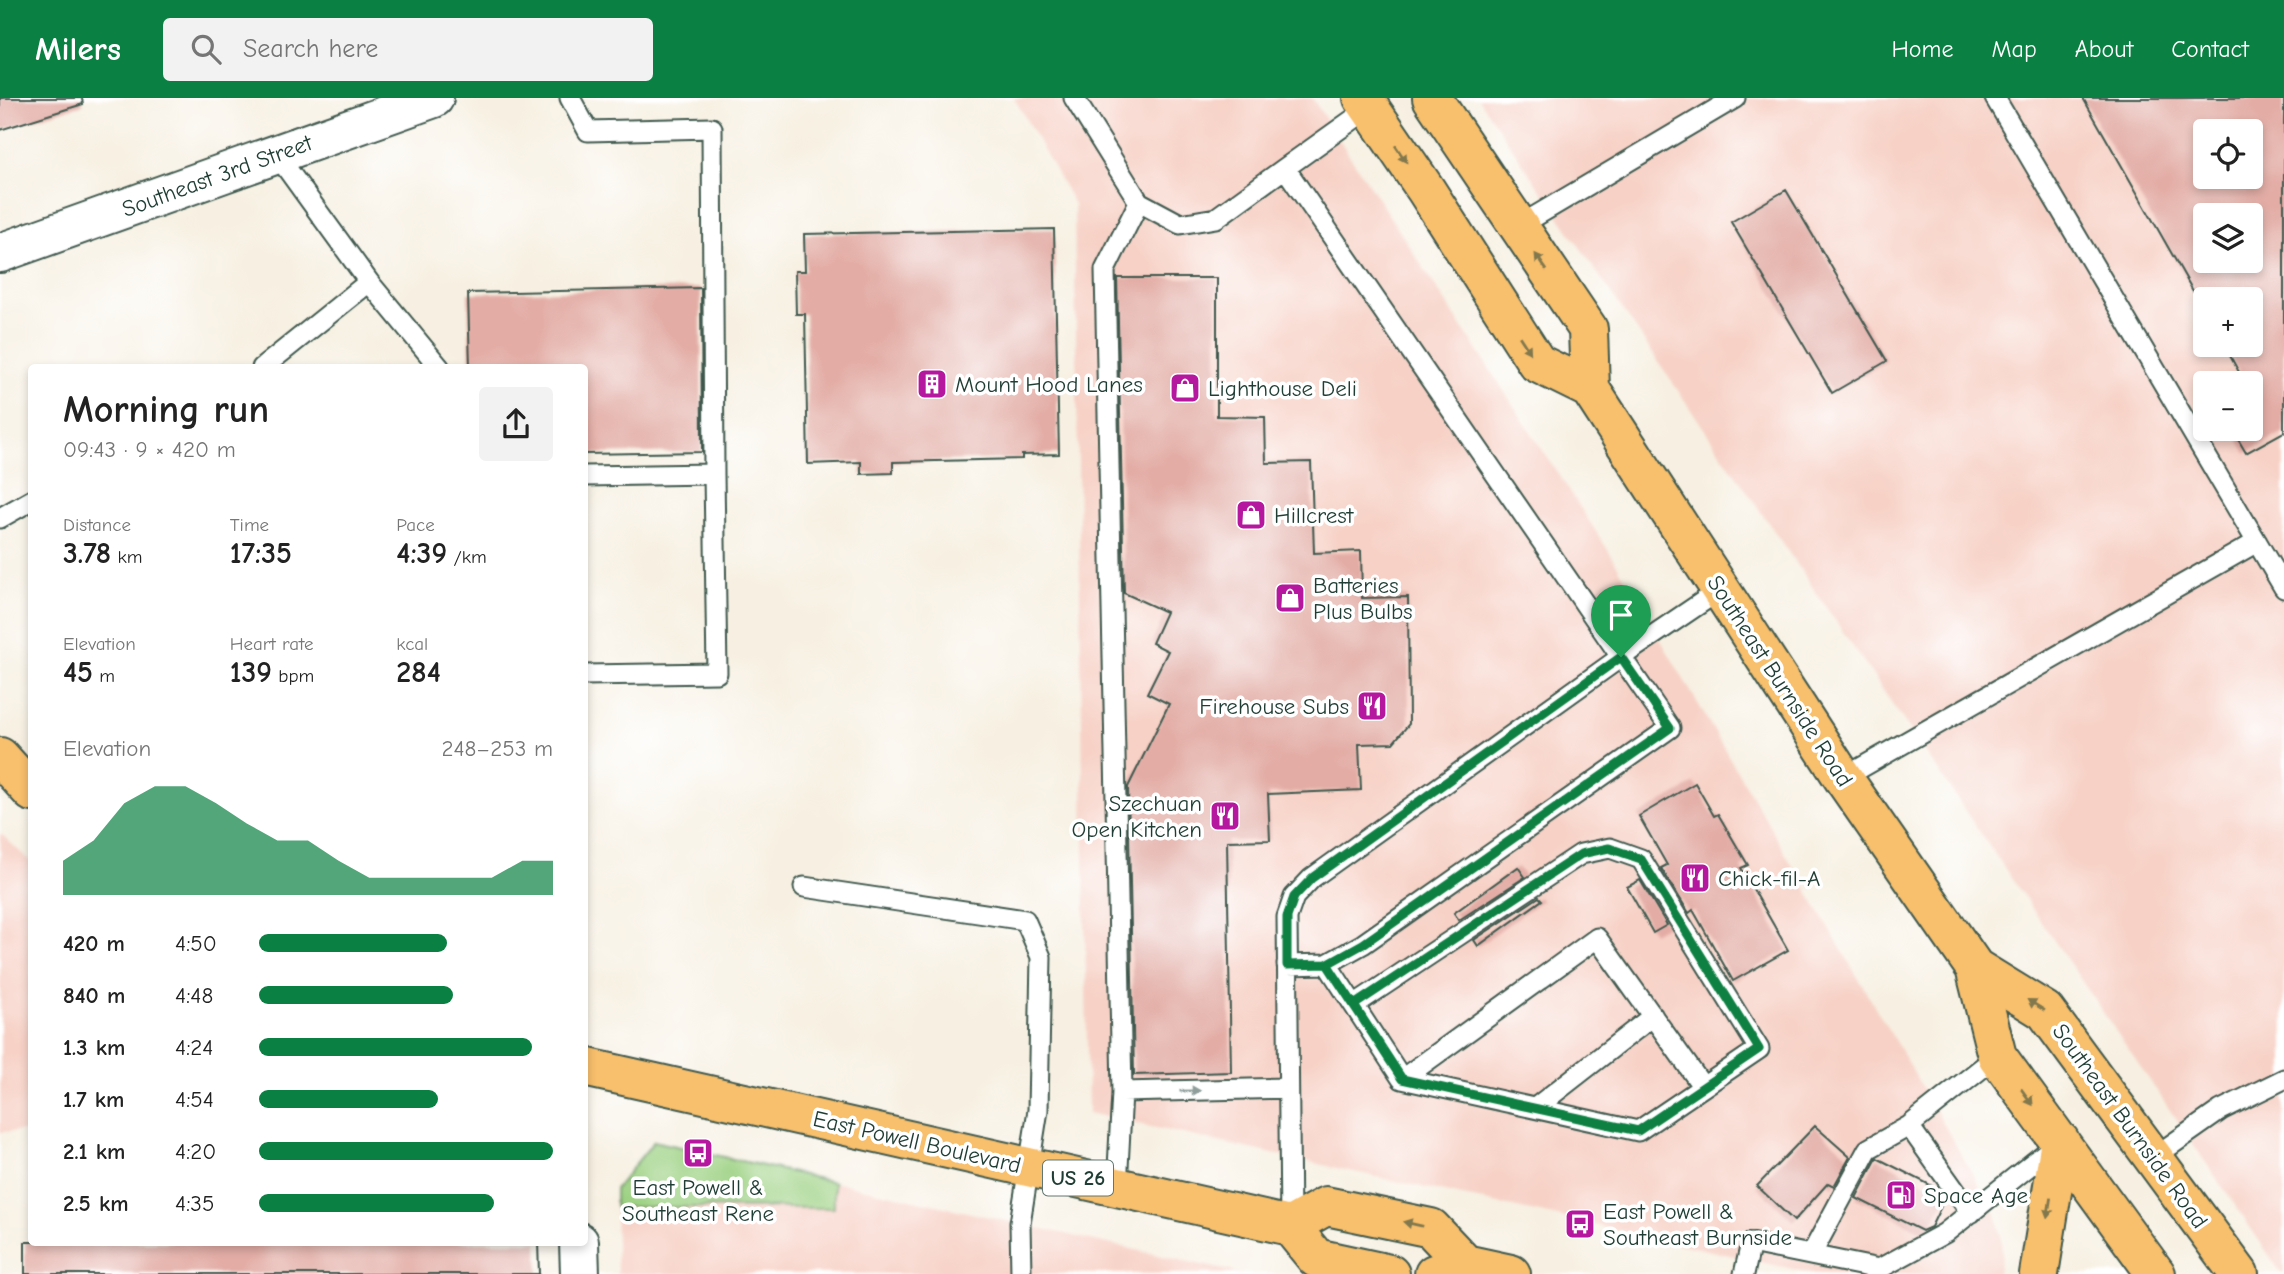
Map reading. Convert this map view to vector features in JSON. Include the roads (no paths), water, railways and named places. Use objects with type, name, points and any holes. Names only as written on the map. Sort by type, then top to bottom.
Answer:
[{"type":"main road","points":[[1366,103],[1426,190],[1536,363],[1590,389],[1588,329],[1517,228],[1432,98]]},
{"type":"main road","name":"Southeast Burnside Road","points":[[1590,389],[1843,778],[1975,968],[1997,1056],[2156,1274]]},
{"type":"main road","name":"Southeast Burnside Road","points":[[1975,968],[2045,1011],[2239,1274]]},
{"type":"main road","name":"East Powell Boulevard","points":[[588,1068],[1290,1226]]},
{"type":"main road","points":[[2039,1274],[2060,1141]]},
{"type":"main road","points":[[1390,1274],[1316,1258],[1290,1226],[1326,1206],[1408,1223],[1431,1228],[1454,1271],[1511,1274]]},
{"type":"street","name":"Southeast 3rd Street","points":[[0,253],[433,98]]},
{"type":"street","points":[[579,1246],[580,1274]]},
{"type":"lane","points":[[570,98],[588,131],[712,128],[717,673],[588,675]]},
{"type":"lane","points":[[1074,98],[1139,202],[1180,224],[1216,219],[1366,103]]},
{"type":"lane","points":[[1517,228],[1735,98]]},
{"type":"lane","points":[[1995,98],[2284,588]]},
{"type":"lane","points":[[277,155],[369,282],[437,364]]},
{"type":"lane","points":[[1285,168],[1670,728],[1363,944],[1327,964],[1287,965]]},
{"type":"lane","points":[[1117,1187],[1122,1092],[1105,270],[1139,202]]},
{"type":"lane","points":[[267,364],[369,282]]},
{"type":"lane","points":[[588,476],[714,474]]},
{"type":"lane","points":[[0,518],[28,502]]},
{"type":"lane","points":[[1843,778],[2257,542]]},
{"type":"lane","points":[[1290,1226],[1287,917],[1294,897],[1312,878],[1621,657],[1720,590]]},
{"type":"lane","points":[[1327,964],[1402,1079],[1638,1131],[1759,1049],[1641,859],[1609,848],[1581,854],[1354,1005]]},
{"type":"lane","points":[[804,887],[1026,920],[1041,957],[1038,1110],[1020,1223],[1021,1274]]},
{"type":"lane","points":[[1402,1079],[1597,938],[1703,1087]]},
{"type":"lane","points":[[1535,1108],[1653,1016]]},
{"type":"lane","points":[[1811,1255],[1868,1149],[1909,1126],[1997,1056]]},
{"type":"lane","points":[[2154,1157],[2221,1110],[2284,1079]]},
{"type":"lane","points":[[1122,1092],[1288,1088]]},
{"type":"lane","points":[[1909,1126],[1971,1213]]},
{"type":"lane","points":[[1744,1274],[1751,1243],[1879,1271],[1945,1233],[2060,1141]]},
{"type":"place","name":"Mount Hood Lanes","points":[[932,384]]},
{"type":"place","name":"Lighthouse Deli","points":[[1185,388]]},
{"type":"place","name":"Hillcrest","points":[[1251,515]]},
{"type":"place","name":"Batteries Plus Bulbs","points":[[1290,598]]},
{"type":"place","name":"Firehouse Subs","points":[[1372,706]]},
{"type":"place","name":"Szechuan Open Kitchen","points":[[1225,816]]},
{"type":"place","name":"Chick-fil-A","points":[[1695,878]]},
{"type":"place","name":"East Powell & Southeast Rene","points":[[698,1153]]},
{"type":"place","name":"Space Age","points":[[1901,1195]]},
{"type":"place","name":"East Powell & Southeast Burnside","points":[[1580,1224]]}]
